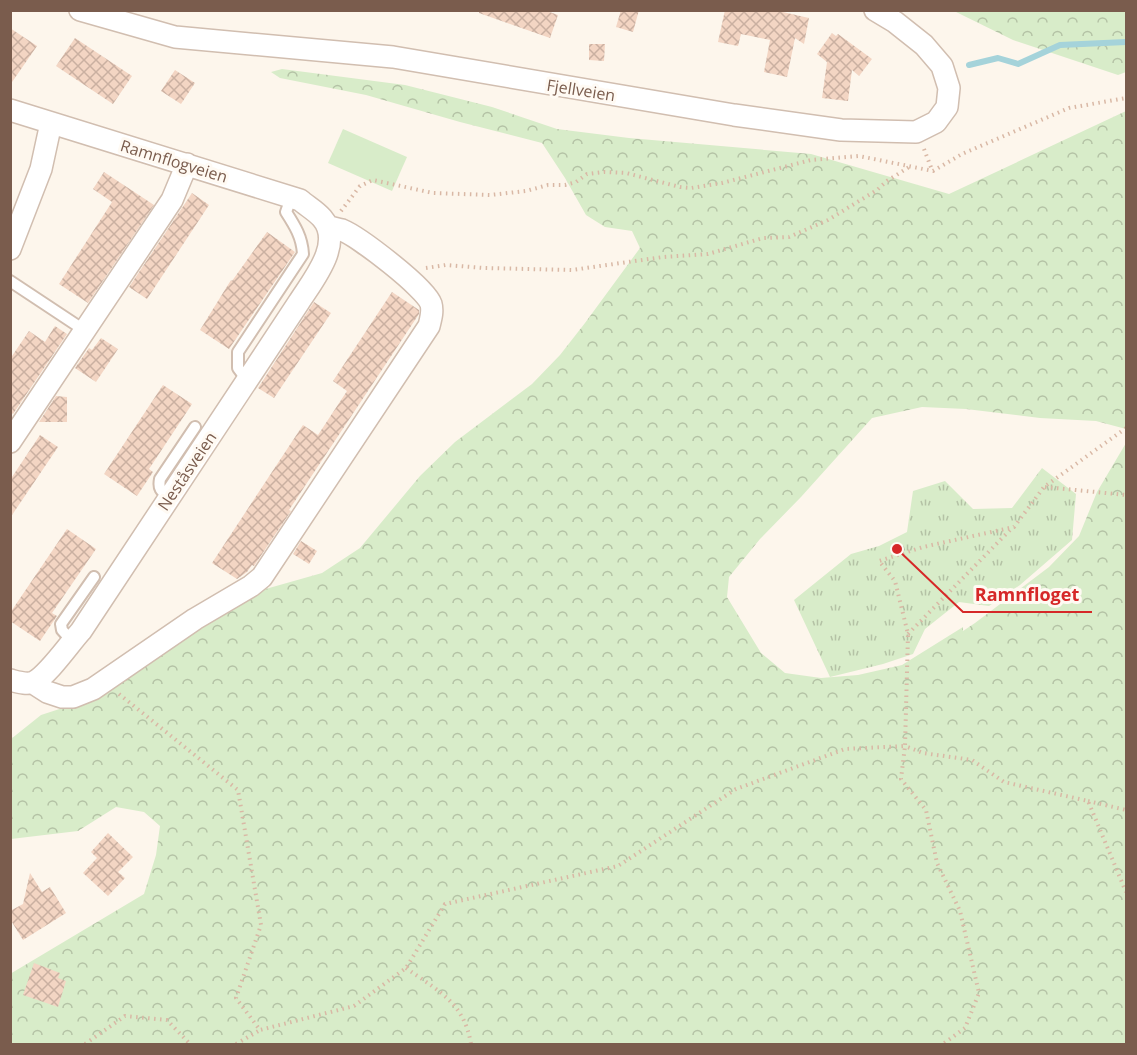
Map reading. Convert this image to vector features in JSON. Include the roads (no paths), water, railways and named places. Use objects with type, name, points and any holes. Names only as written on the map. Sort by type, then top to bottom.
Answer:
[{"type":"street","name":"Fjellveien","points":[[80,10],[175,37],[393,57],[734,115],[841,130],[916,132],[936,122],[947,107],[949,88],[942,66],[924,45],[895,22],[875,10]]},
{"type":"street","name":"Ramnflogveien","points":[[10,110],[300,201],[313,209],[329,228]]},
{"type":"street","points":[[10,249],[40,169],[51,123]]},
{"type":"street","points":[[10,442],[172,200],[187,164]]},
{"type":"street","points":[[10,680],[33,683],[47,692],[62,697],[73,697],[83,693],[104,682],[195,619],[262,577],[429,326],[432,312],[428,296],[400,271],[357,238],[341,230],[329,228]]},
{"type":"street","name":"Neståsveien","points":[[33,683],[46,672],[72,640],[247,380],[321,265],[329,247],[329,228]]},
{"type":"lane","points":[[247,380],[238,368],[238,352],[303,254],[303,243],[286,212],[291,198]]},
{"type":"lane","points":[[10,281],[84,330]]},
{"type":"lane","points":[[169,497],[158,487],[160,479],[195,427]]},
{"type":"lane","points":[[72,640],[62,630],[62,624],[94,577]]},
{"type":"waterway","points":[[969,65],[998,58],[1018,64],[1060,45],[1126,42]]},
{"type":"place","name":"Ramnfloget","points":[[897,549]]}]
